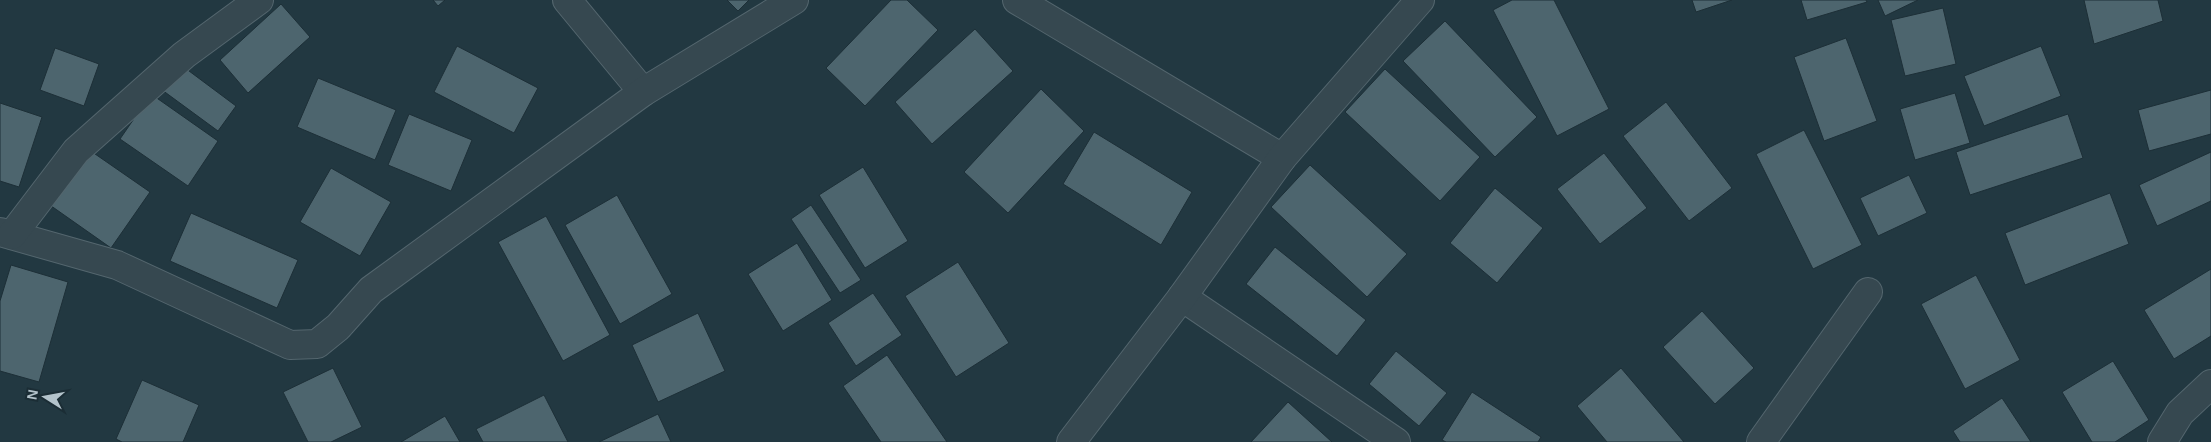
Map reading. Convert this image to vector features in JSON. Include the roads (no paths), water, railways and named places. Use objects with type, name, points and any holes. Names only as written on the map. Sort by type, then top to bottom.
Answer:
[{"type":"street","points":[[259,0],[184,55],[76,151],[6,233],[117,265],[290,345],[316,344],[338,327],[371,290],[643,92],[794,0]]},
{"type":"street","points":[[567,0],[643,92]]},
{"type":"street","points":[[1017,0],[1282,158]]},
{"type":"street","points":[[1071,442],[1182,297],[1282,158],[1420,0]]},
{"type":"street","points":[[1760,442],[1868,292]]},
{"type":"street","points":[[1182,297],[1396,442]]},
{"type":"street","points":[[2162,442],[2180,413],[2211,384]]}]
